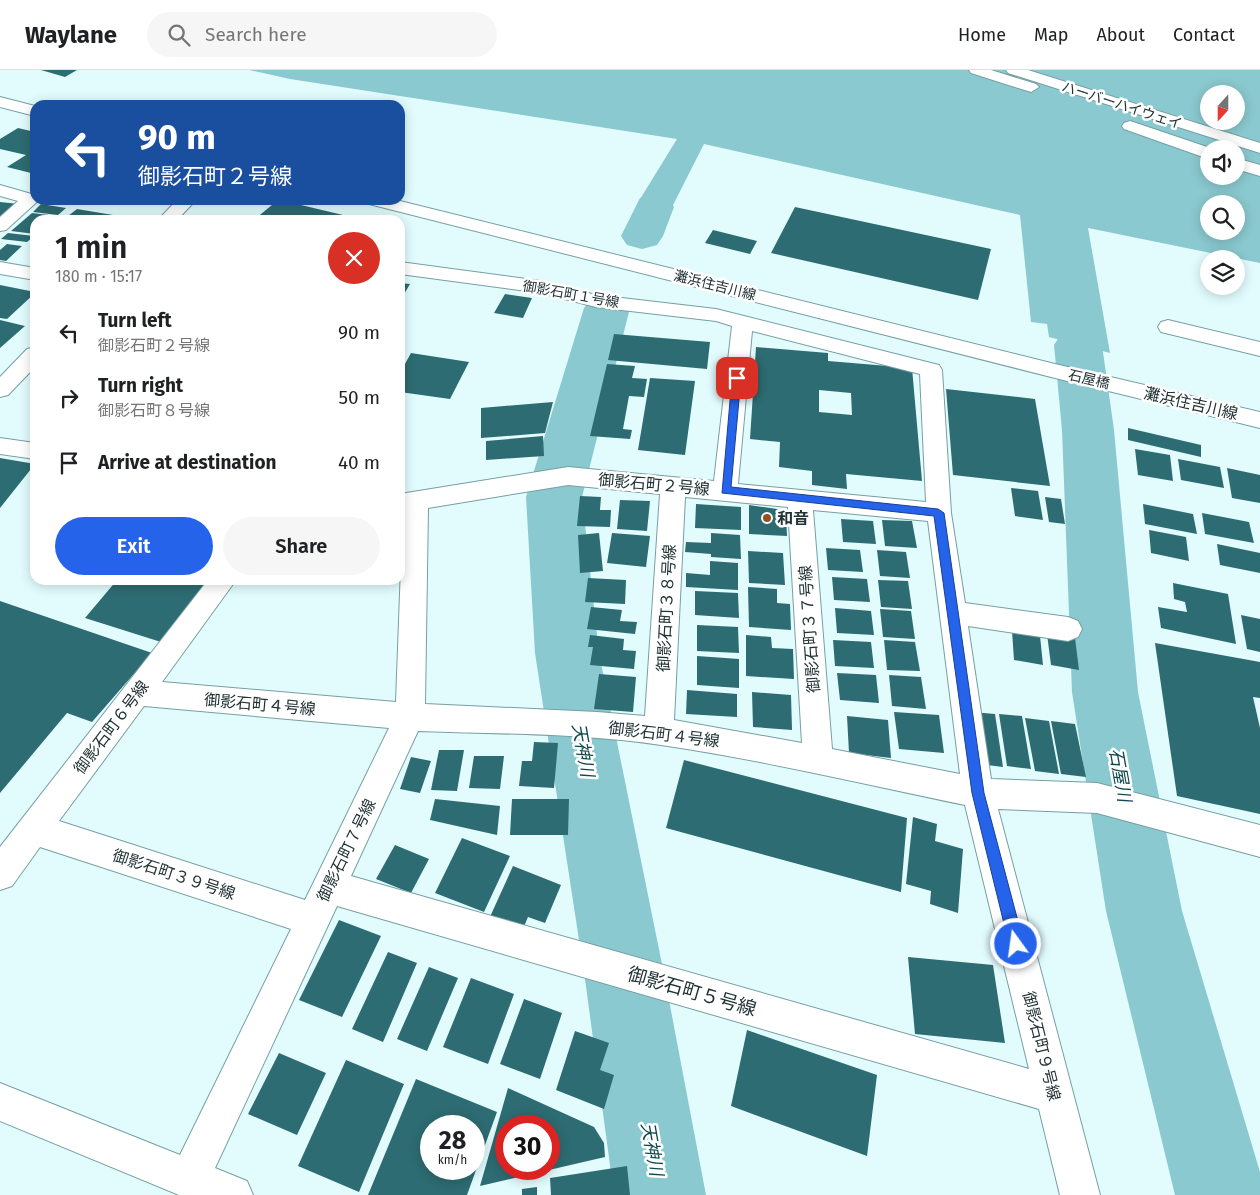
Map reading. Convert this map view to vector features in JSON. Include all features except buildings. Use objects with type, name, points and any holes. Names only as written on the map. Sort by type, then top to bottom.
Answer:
[{"type":"street","name":"ハーバーハイウェイ","points":[[976,70],[1011,73],[1260,148]]},
{"type":"street","name":"ハーバーハイウェイ","points":[[1011,73],[1200,141]]},
{"type":"street","points":[[1011,73],[1067,104]]},
{"type":"street","points":[[1011,73],[1260,142]]},
{"type":"street","points":[[0,102],[30,110]]},
{"type":"street","points":[[1112,120],[1200,150]]},
{"type":"street","points":[[1245,156],[1260,161]]},
{"type":"street","points":[[1245,166],[1260,171]]},
{"type":"street","points":[[0,190],[30,199]]},
{"type":"street","points":[[0,226],[30,200]]},
{"type":"street","points":[[172,215],[182,205]]},
{"type":"street","name":"灘浜住吉川線","points":[[395,205],[1055,371]]},
{"type":"street","points":[[0,268],[30,273]]},
{"type":"street","name":"御影石町１号線","points":[[405,269],[541,287],[596,301],[716,315],[931,370],[938,513]]},
{"type":"street","points":[[725,490],[743,321]]},
{"type":"street","points":[[1168,327],[1260,349]]},
{"type":"street","points":[[0,390],[30,359]]},
{"type":"street","name":"石屋橋","points":[[1055,371],[1123,387]]},
{"type":"street","name":"灘浜住吉川線","points":[[1123,387],[1260,420]]},
{"type":"street","points":[[0,446],[30,450]]},
{"type":"street","name":"御影石町２号線","points":[[408,501],[557,478],[725,490],[938,513]]},
{"type":"street","name":"御影石町３８号線","points":[[659,731],[673,486]]},
{"type":"street","name":"御影石町３７号線","points":[[800,498],[818,760]]},
{"type":"street","name":"御影石町７号線","points":[[188,1179],[410,717],[408,501]]},
{"type":"street","name":"御影石町９号線","points":[[938,513],[978,793],[1080,1195]]},
{"type":"street","name":"御影石町６号線","points":[[0,874],[218,585]]},
{"type":"street","points":[[952,612],[1068,629]]},
{"type":"street","name":"御影石町４号線","points":[[137,693],[410,717],[597,725],[659,731],[818,760],[978,793],[1096,798],[1260,841]]},
{"type":"street","name":"御影石町３９号線","points":[[34,829],[313,919]]},
{"type":"street","name":"御影石町５号線","points":[[329,887],[1055,1095]]},
{"type":"street","points":[[0,1102],[188,1179],[233,1195]]},
{"type":"water","points":[[249,70],[1260,70],[1260,263],[1245,260],[1245,250],[1200,251],[1088,228],[1110,353],[1049,337],[1047,324],[1031,322],[1020,215],[704,144],[670,211],[637,204],[677,139],[290,79]]},
{"type":"waterway","name":"天神川","points":[[642,236],[654,207]]},
{"type":"waterway","name":"天神川","points":[[607,308],[554,497],[567,653],[625,979],[660,1195]]},
{"type":"waterway","name":"石屋川","points":[[1078,345],[1088,430],[1105,692],[1144,911],[1221,1195]]},
{"type":"place","name":"和音","points":[[767,518]]},
{"type":"route","points":[[737,378],[725,490],[938,513],[978,793],[1016,944]]}]
